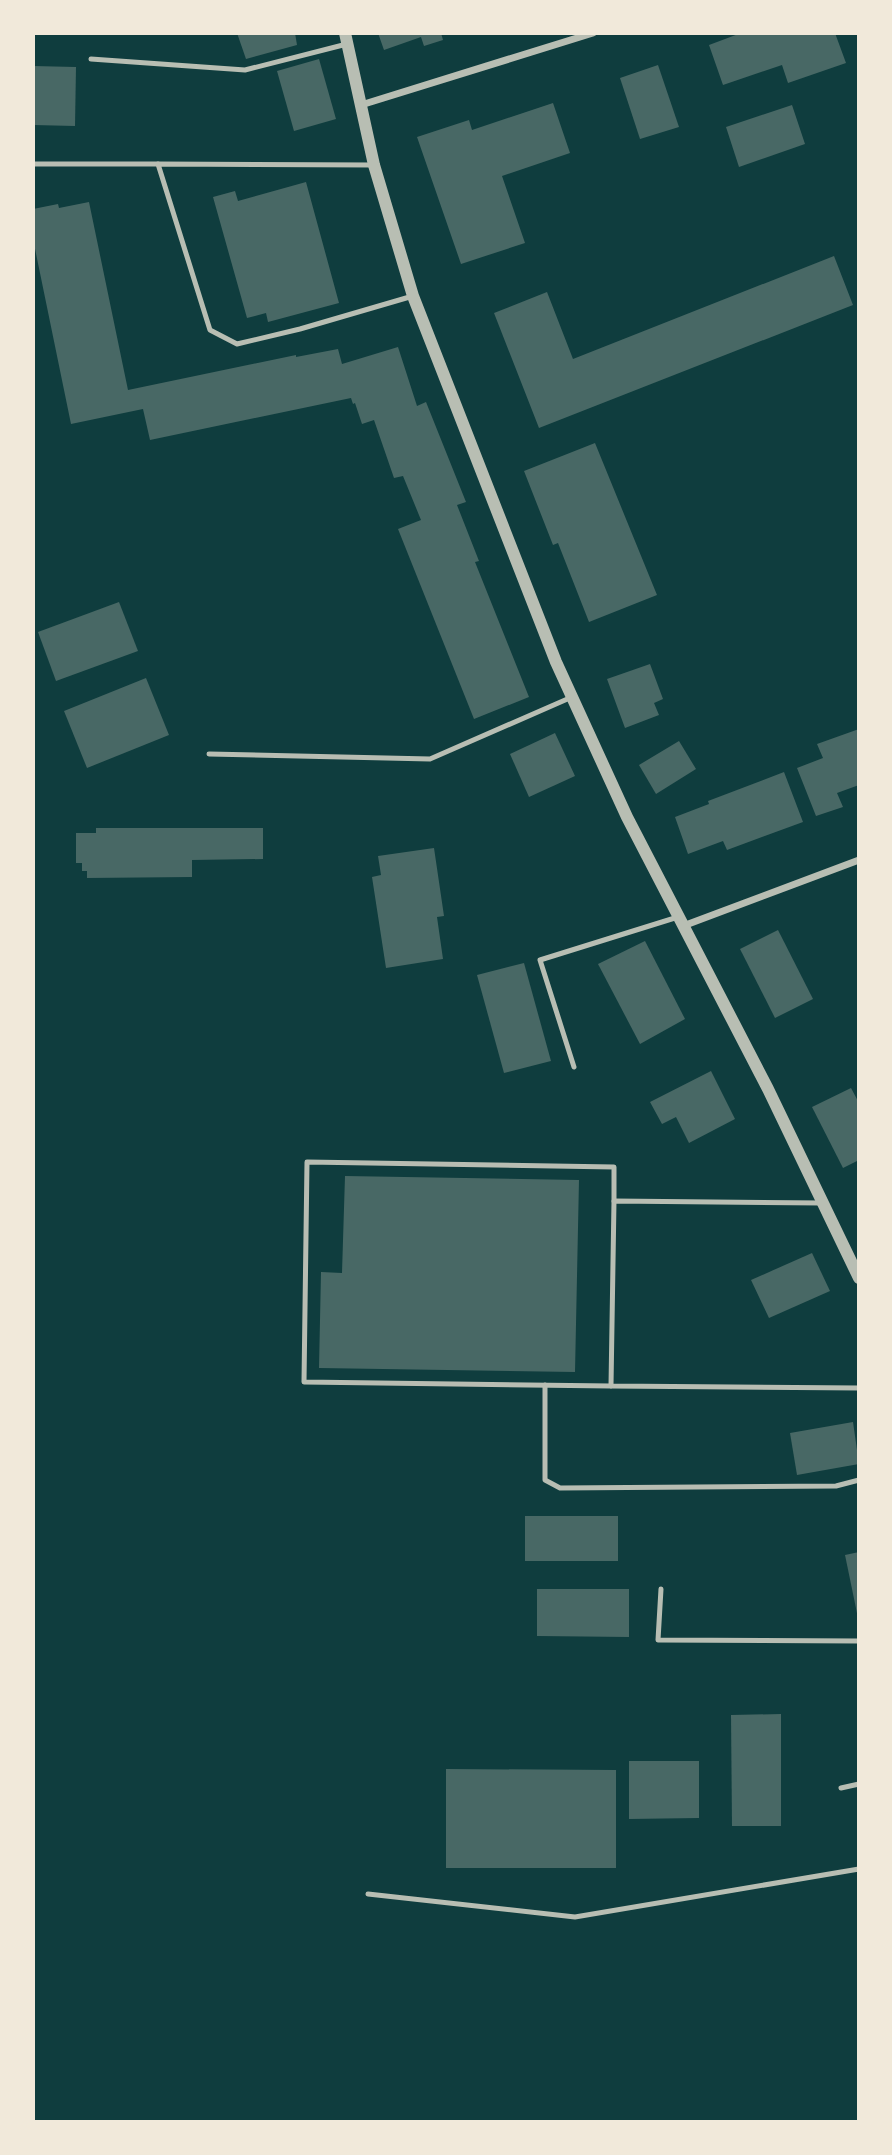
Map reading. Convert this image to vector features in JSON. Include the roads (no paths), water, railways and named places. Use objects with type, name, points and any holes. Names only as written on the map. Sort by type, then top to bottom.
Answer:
[{"type":"street","points":[[361,105],[593,33]]},
{"type":"street","points":[[346,38],[374,164],[413,296],[556,662],[627,817],[768,1089],[859,1278]]},
{"type":"street","points":[[680,921],[859,860]]},
{"type":"lane","points":[[92,59],[246,70],[346,38]]},
{"type":"lane","points":[[33,164],[374,164]]},
{"type":"lane","points":[[158,164],[210,330],[237,344],[300,329],[413,296]]},
{"type":"lane","points":[[209,754],[430,759],[572,697]]},
{"type":"lane","points":[[574,1067],[540,960],[680,921]]},
{"type":"lane","points":[[611,1386],[614,1167],[307,1162],[304,1382],[611,1386],[859,1388]]},
{"type":"lane","points":[[614,1201],[823,1203]]},
{"type":"lane","points":[[545,1385],[545,1480],[560,1488],[836,1486],[859,1480]]},
{"type":"lane","points":[[661,1589],[658,1640],[859,1641]]},
{"type":"lane","points":[[841,1788],[859,1784]]},
{"type":"lane","points":[[368,1894],[575,1917],[859,1869]]}]
